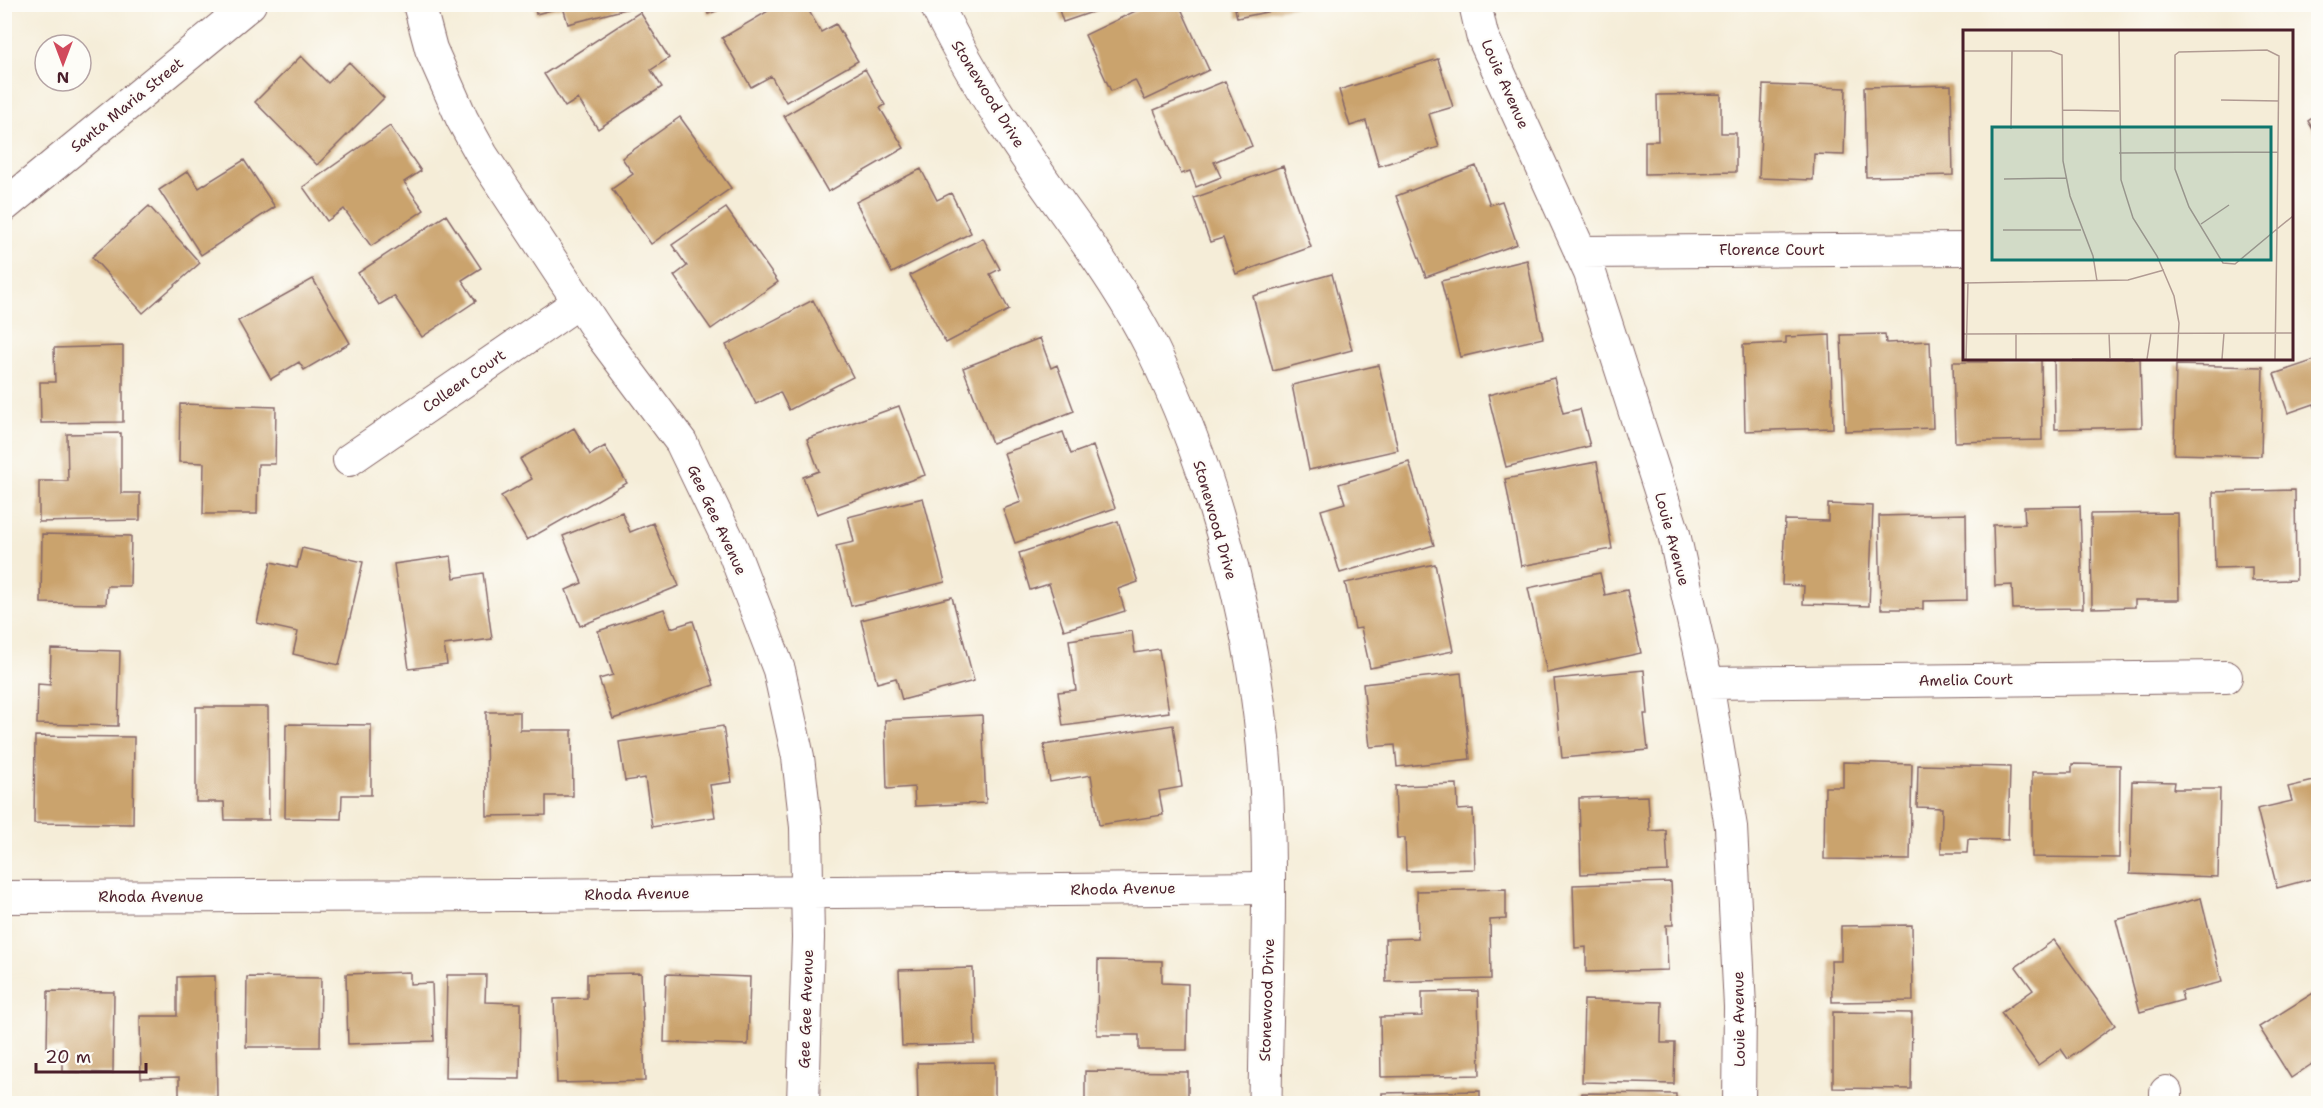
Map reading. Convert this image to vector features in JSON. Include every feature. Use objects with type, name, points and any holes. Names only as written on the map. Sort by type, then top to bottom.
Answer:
[{"type":"street","name":"Santa Maria Street","points":[[4,206],[250,4]]},
{"type":"street","name":"Gee Gee Avenue","points":[[419,4],[431,49],[462,119],[579,302],[681,442],[737,560],[781,681],[799,769],[806,827],[808,892],[803,1104]]},
{"type":"street","name":"Stonewood Drive","points":[[936,4],[996,111],[1105,267],[1153,350],[1202,465],[1222,534],[1253,668],[1267,798],[1269,888],[1265,1104]]},
{"type":"street","name":"Louie Avenue","points":[[1475,4],[1482,35],[1590,273],[1674,534],[1707,683],[1731,827],[1740,1006],[1739,1104]]},
{"type":"street","name":"Florence Court","points":[[1580,252],[1963,249]]},
{"type":"street","name":"Colleen Court","points":[[349,460],[579,302]]},
{"type":"street","name":"Amelia Court","points":[[1707,683],[2226,677]]},
{"type":"street","name":"Rhoda Avenue","points":[[4,897],[1269,888]]},
{"type":"building","points":[[534,4],[629,4],[630,8],[568,24],[563,7],[536,14]]},
{"type":"building","points":[[704,4],[733,4],[733,5],[708,14]]},
{"type":"building","points":[[780,4],[805,4],[821,32],[836,24],[858,61],[786,102],[771,76],[751,87],[722,38]]},
{"type":"building","points":[[1057,4],[1113,4],[1113,5],[1063,22]]},
{"type":"building","points":[[1150,4],[1179,4],[1209,70],[1145,100],[1135,80],[1111,91],[1085,35]]},
{"type":"building","points":[[1234,4],[1296,4],[1296,6],[1237,18]]},
{"type":"building","points":[[640,12],[669,58],[651,70],[662,87],[598,129],[578,99],[565,107],[544,74]]},
{"type":"building","points":[[301,56],[328,83],[349,62],[384,98],[317,165],[255,102]]},
{"type":"building","points":[[1438,59],[1453,107],[1429,114],[1439,147],[1379,166],[1366,121],[1350,126],[1339,90]]},
{"type":"building","points":[[865,69],[885,105],[880,108],[904,148],[828,192],[784,116]]},
{"type":"building","points":[[1225,81],[1252,146],[1214,162],[1221,177],[1196,187],[1190,171],[1181,174],[1154,110]]},
{"type":"building","points":[[1763,85],[1846,88],[1844,155],[1814,154],[1813,180],[1759,178]]},
{"type":"building","points":[[1951,85],[1953,175],[1866,177],[1864,87]]},
{"type":"building","points":[[1721,94],[1721,133],[1736,133],[1736,172],[1645,174],[1645,141],[1658,141],[1657,95]]},
{"type":"building","points":[[2318,114],[2318,138],[2308,121]]},
{"type":"building","points":[[680,117],[731,188],[651,244],[612,189],[633,174],[622,158]]},
{"type":"building","points":[[390,126],[421,171],[404,182],[424,210],[371,246],[344,209],[327,221],[303,187]]},
{"type":"building","points":[[244,160],[275,207],[201,255],[159,190],[188,171],[199,188]]},
{"type":"building","points":[[1283,166],[1311,247],[1236,274],[1223,238],[1210,242],[1194,198]]},
{"type":"building","points":[[1476,166],[1490,205],[1502,201],[1517,244],[1426,277],[1396,196]]},
{"type":"building","points":[[921,169],[937,200],[951,193],[971,233],[892,273],[856,202]]},
{"type":"building","points":[[149,206],[200,263],[143,313],[92,257]]},
{"type":"building","points":[[726,208],[778,282],[711,329],[674,276],[687,266],[672,245]]},
{"type":"building","points":[[446,215],[481,268],[462,280],[476,301],[422,337],[394,296],[379,305],[358,273]]},
{"type":"building","points":[[983,238],[1000,269],[990,274],[1009,310],[946,343],[910,275]]},
{"type":"building","points":[[1527,260],[1543,338],[1460,357],[1441,281]]},
{"type":"building","points":[[1332,274],[1352,350],[1273,371],[1253,296]]},
{"type":"building","points":[[313,279],[350,343],[304,370],[299,362],[271,379],[238,321]]},
{"type":"building","points":[[813,300],[853,377],[789,410],[780,392],[756,404],[726,345]]},
{"type":"building","points":[[1885,334],[1886,343],[1930,341],[1933,428],[1845,431],[1841,335]]},
{"type":"building","points":[[1830,335],[1833,428],[1745,431],[1743,345],[1786,343],[1786,337]]},
{"type":"building","points":[[1040,338],[1051,368],[1057,365],[1074,411],[992,443],[963,368]]},
{"type":"building","points":[[123,346],[123,422],[41,423],[40,382],[55,382],[54,348]]},
{"type":"building","points":[[2318,359],[2318,416],[2314,404],[2288,413],[2274,374]]},
{"type":"building","points":[[1987,360],[2041,360],[2042,440],[1955,442],[1953,362],[1987,362]]},
{"type":"building","points":[[2054,360],[2140,360],[2142,427],[2055,429]]},
{"type":"building","points":[[1379,365],[1398,450],[1309,470],[1292,385]]},
{"type":"building","points":[[2176,365],[2263,367],[2261,456],[2174,454]]},
{"type":"building","points":[[1554,378],[1563,413],[1580,409],[1590,446],[1506,467],[1488,395]]},
{"type":"building","points":[[180,404],[276,407],[275,464],[258,464],[257,514],[203,514],[204,463],[179,462]]},
{"type":"building","points":[[899,406],[925,475],[817,514],[803,477],[819,471],[807,439]]},
{"type":"building","points":[[574,428],[590,455],[605,446],[627,483],[527,540],[501,496],[532,479],[520,459]]},
{"type":"building","points":[[1063,432],[1071,454],[1093,446],[1115,508],[1015,543],[1003,509],[1021,502],[1004,453]]},
{"type":"building","points":[[121,433],[121,493],[140,493],[140,520],[39,522],[39,481],[68,481],[67,434]]},
{"type":"building","points":[[1409,462],[1434,545],[1340,573],[1321,510],[1345,503],[1339,484]]},
{"type":"building","points":[[1597,462],[1612,549],[1521,566],[1505,479]]},
{"type":"building","points":[[2295,490],[2296,580],[2252,581],[2252,567],[2215,568],[2213,492]]},
{"type":"building","points":[[923,498],[945,582],[851,606],[836,546],[854,542],[848,517]]},
{"type":"building","points":[[1828,504],[1873,506],[1869,606],[1803,604],[1804,586],[1782,585],[1785,520],[1828,521]]},
{"type":"building","points":[[2080,506],[2083,608],[2013,609],[2012,585],[1995,586],[1993,525],[2025,524],[2024,507]]},
{"type":"building","points":[[622,512],[630,532],[653,523],[679,586],[580,626],[566,590],[582,583],[563,536]]},
{"type":"building","points":[[2178,513],[2179,600],[2135,600],[2135,607],[2092,608],[2091,514]]},
{"type":"building","points":[[1966,514],[1967,600],[1923,601],[1923,609],[1881,609],[1879,516]]},
{"type":"building","points":[[1118,521],[1138,582],[1118,589],[1125,611],[1064,630],[1049,584],[1030,590],[1019,553]]},
{"type":"building","points":[[42,534],[131,536],[130,586],[107,586],[106,604],[41,603]]},
{"type":"building","points":[[302,548],[363,562],[339,665],[293,654],[298,632],[257,623],[271,562],[297,568]]},
{"type":"building","points":[[451,556],[454,578],[483,573],[492,639],[444,645],[447,664],[409,669],[394,564]]},
{"type":"building","points":[[1435,564],[1453,651],[1370,668],[1361,628],[1355,629],[1345,583]]},
{"type":"building","points":[[1600,573],[1605,595],[1627,590],[1641,653],[1547,673],[1528,588]]},
{"type":"building","points":[[952,597],[974,681],[902,700],[896,678],[877,683],[861,620]]},
{"type":"building","points":[[664,609],[671,628],[693,621],[714,685],[613,719],[599,679],[613,675],[598,631]]},
{"type":"building","points":[[1132,631],[1135,653],[1159,649],[1169,712],[1063,726],[1058,692],[1076,690],[1069,640]]},
{"type":"building","points":[[51,649],[120,651],[118,726],[37,724],[38,684],[50,685]]},
{"type":"building","points":[[1644,670],[1648,714],[1644,714],[1648,750],[1562,758],[1554,679]]},
{"type":"building","points":[[1461,673],[1470,759],[1397,767],[1395,745],[1370,747],[1363,684]]},
{"type":"building","points":[[196,707],[268,707],[269,820],[225,820],[224,802],[196,802]]},
{"type":"building","points":[[486,712],[520,712],[520,730],[572,730],[573,796],[546,796],[546,815],[487,816]]},
{"type":"building","points":[[982,715],[986,803],[915,806],[914,787],[887,789],[885,720]]},
{"type":"building","points":[[286,724],[371,725],[371,795],[342,795],[341,819],[285,818]]},
{"type":"building","points":[[1173,725],[1182,787],[1159,791],[1163,815],[1099,825],[1091,775],[1050,782],[1044,745]]},
{"type":"building","points":[[723,726],[732,782],[710,785],[715,817],[652,827],[645,778],[625,781],[619,742]]},
{"type":"building","points":[[35,736],[134,737],[133,824],[34,823]]},
{"type":"building","points":[[1843,762],[1912,764],[1910,860],[1824,859],[1825,787],[1843,787]]},
{"type":"building","points":[[2072,764],[2120,765],[2119,858],[2032,857],[2032,772],[2072,772]]},
{"type":"building","points":[[1918,765],[2010,767],[2008,840],[1968,839],[1967,853],[1941,853],[1942,808],[1917,807]]},
{"type":"building","points":[[2318,780],[2318,877],[2277,888],[2257,809],[2292,801],[2288,787]]},
{"type":"building","points":[[2132,781],[2175,782],[2174,789],[2220,789],[2218,877],[2130,874]]},
{"type":"building","points":[[1457,784],[1458,810],[1473,809],[1475,869],[1406,871],[1405,838],[1397,838],[1395,786]]},
{"type":"building","points":[[1648,796],[1650,831],[1666,830],[1668,871],[1581,874],[1579,798]]},
{"type":"building","points":[[1671,882],[1673,925],[1666,925],[1668,970],[1586,972],[1586,947],[1575,948],[1573,885]]},
{"type":"building","points":[[1506,889],[1506,919],[1490,920],[1491,979],[1386,982],[1385,939],[1418,938],[1417,891]]},
{"type":"building","points":[[2201,898],[2222,982],[2181,992],[2183,1000],[2140,1012],[2116,920]]},
{"type":"building","points":[[1912,925],[1913,1001],[1832,1002],[1831,961],[1841,961],[1841,926]]},
{"type":"building","points":[[2054,940],[2115,1025],[2068,1059],[2061,1049],[2038,1065],[2001,1013],[2033,990],[2016,967]]},
{"type":"building","points":[[1098,960],[1162,961],[1162,983],[1188,984],[1187,1050],[1139,1050],[1139,1035],[1097,1035]]},
{"type":"building","points":[[973,968],[975,1044],[902,1046],[899,970]]},
{"type":"building","points":[[410,972],[410,984],[432,983],[434,1041],[348,1044],[346,974]]},
{"type":"building","points":[[641,973],[645,1081],[557,1083],[554,999],[587,998],[587,974]]},
{"type":"building","points":[[666,974],[750,977],[748,1045],[664,1042]]},
{"type":"building","points":[[447,975],[486,975],[485,1002],[521,1003],[520,1079],[445,1078]]},
{"type":"building","points":[[215,976],[217,1097],[179,1098],[179,1077],[141,1078],[140,1016],[177,1016],[177,977]]},
{"type":"building","points":[[247,977],[321,978],[320,1047],[246,1047]]},
{"type":"building","points":[[2318,990],[2318,1075],[2312,1064],[2291,1078],[2259,1027]]},
{"type":"building","points":[[48,991],[114,992],[113,1073],[63,1072],[63,1049],[47,1048]]},
{"type":"building","points":[[1478,991],[1480,1075],[1381,1077],[1380,1017],[1422,1016],[1422,992]]},
{"type":"building","points":[[1584,1000],[1662,1002],[1661,1043],[1675,1043],[1674,1084],[1582,1082]]},
{"type":"building","points":[[1833,1012],[1912,1013],[1911,1089],[1833,1088]]},
{"type":"building","points":[[995,1062],[995,1104],[918,1104],[917,1063]]},
{"type":"building","points":[[1085,1071],[1188,1072],[1188,1104],[1085,1104]]},
{"type":"building","points":[[1480,1091],[1480,1104],[1382,1104],[1382,1093]]},
{"type":"building","points":[[1582,1093],[1676,1094],[1676,1104],[1581,1104]]}]
